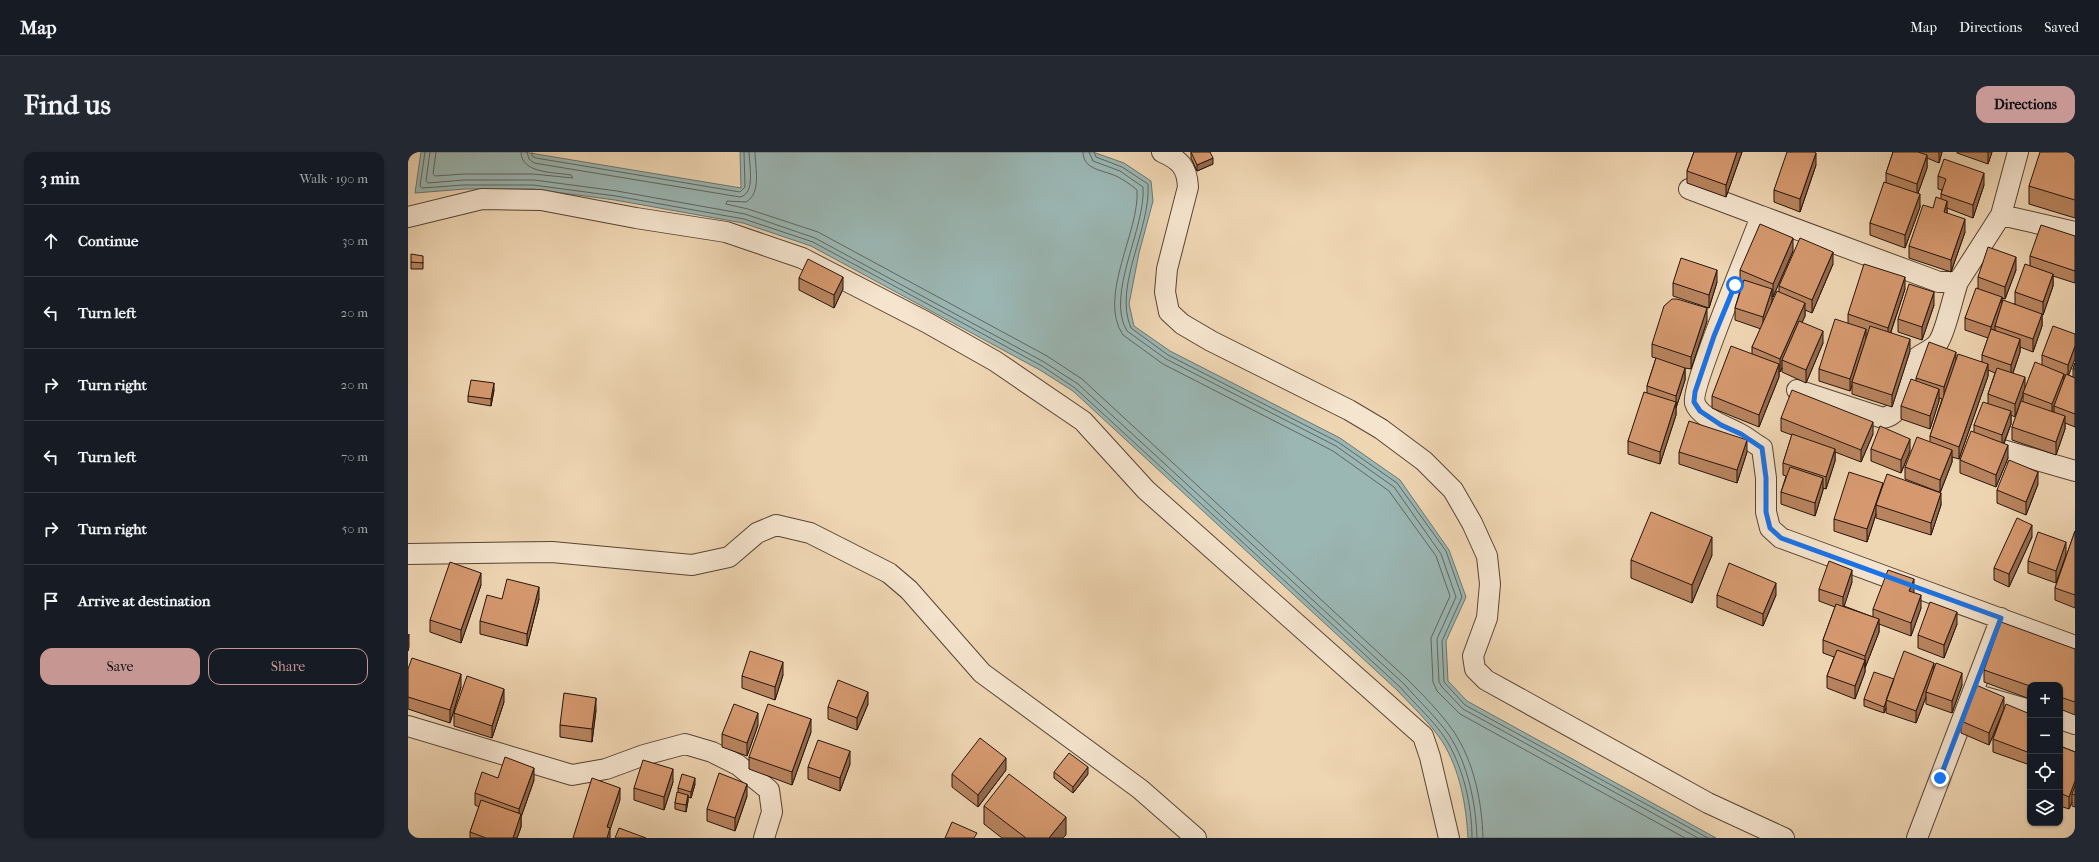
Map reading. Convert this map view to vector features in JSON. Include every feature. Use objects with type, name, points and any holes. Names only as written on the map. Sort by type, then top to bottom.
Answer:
[{"type":"street","points":[[1162,152],[1182,164],[1188,176],[1188,188],[1167,269],[1164,292],[1169,312],[1182,324],[1211,341],[1349,410],[1381,429],[1424,461],[1453,490],[1472,523],[1488,556],[1490,584],[1487,618],[1474,656],[1475,669],[1486,680],[1708,804],[1784,838]]},
{"type":"street","points":[[1797,390],[1883,418],[1891,416],[1896,411],[1904,383],[1913,361],[1939,342],[1958,282],[2001,215],[2018,152]]},
{"type":"street","points":[[1689,189],[1939,282],[1958,282]]},
{"type":"street","points":[[408,217],[482,199],[541,200],[636,218],[726,232],[802,258],[926,322],[995,361],[1083,421],[1146,490],[1423,736],[1430,757],[1449,838]]},
{"type":"street","points":[[2001,215],[2075,232]]},
{"type":"street","points":[[1761,216],[1714,336],[1695,392],[1694,402],[1700,411],[1721,425],[1741,434],[1762,448],[1766,478],[1766,512],[1770,528],[1781,538],[2075,646]]},
{"type":"street","points":[[1996,448],[2075,470]]},
{"type":"street","points":[[408,554],[552,552],[692,565],[729,557],[757,533],[776,525],[810,533],[889,573],[909,590],[982,673],[1140,789],[1196,838]]},
{"type":"street","points":[[1917,838],[2001,618]]},
{"type":"street","points":[[1972,693],[2027,709]]},
{"type":"street","points":[[2063,720],[2075,724]]},
{"type":"street","points":[[408,726],[572,775],[606,769],[644,755],[685,744],[712,752],[738,765],[769,790],[772,812],[764,838]]},
{"type":"water","points":[[421,152],[524,152],[741,188],[740,152],[1093,152],[1124,163],[1151,181],[1153,201],[1139,253],[1129,304],[1134,326],[1170,351],[1340,438],[1400,480],[1449,550],[1466,597],[1446,641],[1448,681],[1467,701],[1716,838],[1468,838],[1464,800],[1458,775],[1442,741],[1426,721],[1397,690],[1073,391],[1040,370],[811,246],[743,223],[615,200],[533,189],[465,189],[415,193]]},
{"type":"building","points":[[1191,152],[1210,152],[1213,158],[1197,165]]},
{"type":"building","points":[[1694,152],[1737,152],[1726,185],[1687,171]]},
{"type":"building","points":[[1787,152],[1816,153],[1800,199],[1774,190]]},
{"type":"building","points":[[1893,152],[1918,152],[1927,155],[1917,184],[1886,173]]},
{"type":"building","points":[[2040,152],[2070,152],[2075,154],[2075,200],[2029,186]]},
{"type":"building","points":[[1944,159],[1984,173],[1973,205],[1941,194],[1946,179],[1938,176]]},
{"type":"building","points":[[1884,182],[1920,194],[1905,235],[1870,223]]},
{"type":"building","points":[[1936,197],[1947,201],[1944,212],[1965,219],[1951,260],[1909,246],[1923,205],[1933,208]]},
{"type":"building","points":[[1760,224],[1793,238],[1773,284],[1740,270]]},
{"type":"building","points":[[2041,225],[2075,236],[2075,271],[2030,256]]},
{"type":"building","points":[[1800,238],[1833,252],[1812,300],[1779,286]]},
{"type":"building","points":[[1988,247],[2016,257],[2005,287],[1978,277]]},
{"type":"building","points":[[411,254],[423,256],[423,263],[411,262]]},
{"type":"building","points":[[1681,258],[1717,270],[1709,295],[1673,283]]},
{"type":"building","points":[[808,259],[843,277],[834,295],[799,278]]},
{"type":"building","points":[[1864,264],[1905,277],[1888,328],[1848,314]]},
{"type":"building","points":[[2025,264],[2053,274],[2043,302],[2015,292]]},
{"type":"building","points":[[1744,280],[1772,289],[1763,317],[1735,308]]},
{"type":"building","points":[[1909,284],[1934,292],[1922,327],[1898,319]]},
{"type":"building","points":[[1976,288],[2002,297],[1991,327],[1965,318]]},
{"type":"building","points":[[1777,291],[1805,303],[1780,359],[1752,347]]},
{"type":"building","points":[[1672,299],[1677,299],[1707,308],[1691,357],[1652,344],[1664,306]]},
{"type":"building","points":[[2003,300],[2042,314],[2033,339],[1995,326]]},
{"type":"building","points":[[1835,319],[1866,329],[1850,379],[1819,369]]},
{"type":"building","points":[[1799,321],[1823,331],[1806,370],[1782,360]]},
{"type":"building","points":[[1870,326],[1910,339],[1892,395],[1852,382]]},
{"type":"building","points":[[2053,326],[2075,334],[2075,346],[2068,365],[2042,355]]},
{"type":"building","points":[[1991,329],[2020,339],[2011,365],[1982,355]]},
{"type":"building","points":[[1929,342],[1956,352],[1944,387],[1916,378]]},
{"type":"building","points":[[1731,346],[1779,364],[1759,415],[1712,396]]},
{"type":"building","points":[[1958,354],[1988,364],[1959,447],[1930,436]]},
{"type":"building","points":[[1656,358],[1685,368],[1676,396],[1647,386]]},
{"type":"building","points":[[2035,362],[2064,374],[2052,404],[2023,393]]},
{"type":"building","points":[[1997,368],[2025,377],[2015,404],[1988,394]]},
{"type":"building","points":[[2066,374],[2075,378],[2075,414],[2054,406]]},
{"type":"building","points":[[1911,379],[1939,389],[1930,416],[1901,406]]},
{"type":"building","points":[[471,380],[494,383],[491,399],[468,396]]},
{"type":"building","points":[[1792,390],[1873,422],[1861,450],[1781,418]]},
{"type":"building","points":[[1644,392],[1676,402],[1660,452],[1628,441]]},
{"type":"building","points":[[2021,401],[2065,416],[2056,442],[2012,427]]},
{"type":"building","points":[[1983,402],[2011,411],[2002,435],[1974,425]]},
{"type":"building","points":[[1689,421],[1747,440],[1737,470],[1679,452]]},
{"type":"building","points":[[1880,426],[1910,439],[1901,460],[1871,449]]},
{"type":"building","points":[[1971,431],[2008,445],[1996,475],[1960,460]]},
{"type":"building","points":[[1792,434],[1835,449],[1826,477],[1783,463]]},
{"type":"building","points":[[1917,437],[1952,450],[1940,480],[1905,467]]},
{"type":"building","points":[[2009,460],[2038,472],[2026,502],[1997,490]]},
{"type":"building","points":[[1790,467],[1823,478],[1815,503],[1781,492]]},
{"type":"building","points":[[1849,472],[1883,483],[1867,529],[1834,519]]},
{"type":"building","points":[[1887,474],[1941,493],[1931,523],[1876,505]]},
{"type":"building","points":[[1651,512],[1712,537],[1692,585],[1631,560]]},
{"type":"building","points":[[2017,518],[2032,525],[2009,574],[1994,568]]},
{"type":"building","points":[[2075,531],[2075,595],[2055,588]]},
{"type":"building","points":[[2038,532],[2066,542],[2056,571],[2028,561]]},
{"type":"building","points":[[1829,561],[1852,570],[1843,597],[1819,589]]},
{"type":"building","points":[[450,562],[481,573],[461,630],[430,620]]},
{"type":"building","points":[[1729,563],[1776,583],[1763,614],[1717,595]]},
{"type":"building","points":[[1888,570],[1914,579],[1909,591],[1921,595],[1911,623],[1873,609]]},
{"type":"building","points":[[507,579],[539,587],[527,634],[480,621],[487,595],[502,599]]},
{"type":"building","points":[[1930,602],[1957,612],[1944,645],[1918,635]]},
{"type":"building","points":[[1836,604],[1879,619],[1865,656],[1823,640]]},
{"type":"building","points":[[2001,622],[2075,649],[2075,702],[2063,698],[2063,682],[2027,682],[2027,685],[1984,670]]},
{"type":"building","points":[[1837,650],[1865,660],[1855,686],[1827,676]]},
{"type":"building","points":[[750,651],[783,662],[775,687],[742,676]]},
{"type":"building","points":[[1904,651],[1934,663],[1916,711],[1886,700]]},
{"type":"building","points":[[412,658],[461,674],[450,710],[408,697],[408,669]]},
{"type":"building","points":[[1936,663],[1962,673],[1952,701],[1926,692]]},
{"type":"building","points":[[1874,672],[1894,679],[1884,707],[1864,699]]},
{"type":"building","points":[[467,676],[504,689],[492,726],[454,713]]},
{"type":"building","points":[[838,680],[868,692],[857,718],[828,707]]},
{"type":"building","points":[[1976,685],[2004,697],[1989,733],[1961,721]]},
{"type":"building","points":[[564,693],[596,698],[592,729],[560,725]]},
{"type":"building","points":[[734,704],[758,713],[747,743],[722,734]]},
{"type":"building","points":[[768,704],[811,719],[792,772],[749,757]]},
{"type":"building","points":[[2006,704],[2027,713],[2027,752],[1993,739]]},
{"type":"building","points":[[980,738],[1006,758],[978,795],[952,774]]},
{"type":"building","points":[[818,740],[850,751],[840,778],[808,767]]},
{"type":"building","points":[[2063,747],[2075,752],[2075,781],[2069,797],[2063,794]]},
{"type":"building","points":[[1069,753],[1088,767],[1073,787],[1054,772]]},
{"type":"building","points":[[505,757],[534,768],[519,809],[475,793],[482,772],[498,778]]},
{"type":"building","points":[[643,760],[673,769],[664,797],[634,788]]},
{"type":"building","points":[[719,773],[747,784],[735,818],[707,809]]},
{"type":"building","points":[[682,774],[695,778],[691,792],[678,788]]},
{"type":"building","points":[[1009,774],[1066,817],[1049,838],[1026,838],[984,806]]},
{"type":"building","points":[[592,778],[620,788],[607,827],[610,828],[607,838],[573,838]]},
{"type":"building","points":[[2075,786],[2075,795],[2072,794]]},
{"type":"building","points":[[677,792],[688,795],[686,805],[675,803]]},
{"type":"building","points":[[481,800],[521,814],[513,838],[486,838],[470,832]]},
{"type":"building","points":[[952,822],[977,833],[974,838],[945,838]]},
{"type":"building","points":[[619,828],[646,838],[615,838]]},
{"type":"route","points":[[1735,285],[1714,336],[1695,392],[1694,402],[1700,411],[1721,425],[1741,434],[1762,448],[1766,478],[1766,512],[1770,528],[1781,538],[2001,618],[1940,778]]}]
